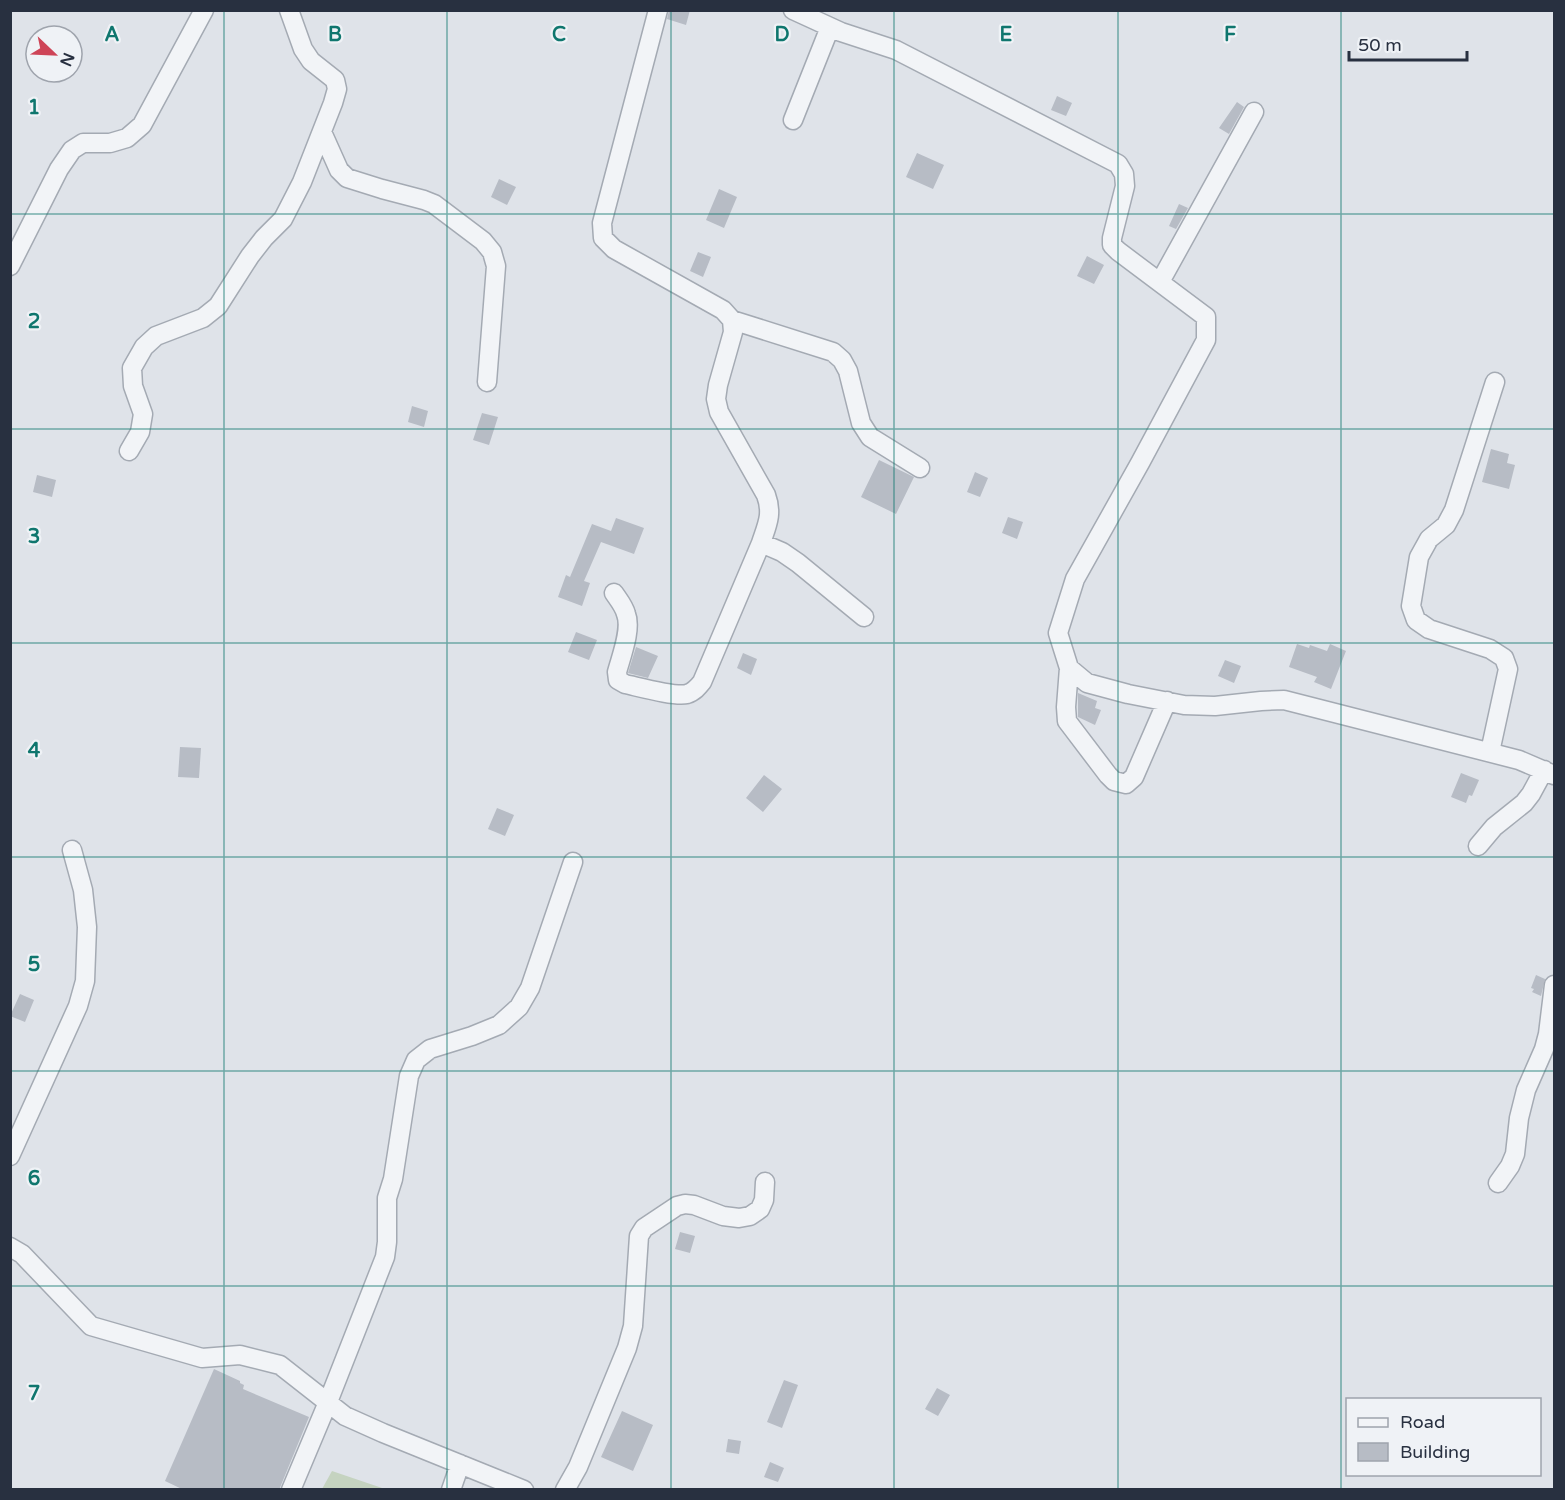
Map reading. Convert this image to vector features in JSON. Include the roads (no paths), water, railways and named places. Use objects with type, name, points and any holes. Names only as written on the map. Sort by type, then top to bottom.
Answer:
[{"type":"street","points":[[10,266],[59,169],[72,150],[83,143],[110,142],[127,138],[142,125],[204,10]]},
{"type":"street","points":[[129,451],[140,432],[143,414],[133,386],[132,368],[144,347],[156,336],[203,318],[218,306],[250,256],[282,219],[302,182],[333,103],[337,89],[335,80],[311,61],[303,49],[289,10]]},
{"type":"street","points":[[658,10],[602,223],[603,238],[614,249],[723,310],[732,320],[833,352],[842,360],[848,371],[861,423],[870,437],[920,468]]},
{"type":"street","points":[[793,10],[830,27],[896,50],[1118,164],[1124,174],[1125,186],[1112,245],[1206,317],[1206,340],[1075,579],[1058,633],[1069,668],[1067,721],[1114,781],[1125,784],[1134,777],[1167,701]]},
{"type":"street","points":[[793,120],[830,27]]},
{"type":"street","points":[[1160,282],[1254,112]]},
{"type":"street","points":[[322,132],[339,170],[347,178],[434,204],[483,241],[492,252],[496,266],[487,382]]},
{"type":"street","points":[[614,592],[624,609],[628,624],[617,672],[618,680],[625,684],[678,695],[696,690],[702,682],[769,521],[770,507],[766,495],[719,412],[716,399],[733,332],[732,320]]},
{"type":"street","points":[[1490,752],[1508,669],[1504,658],[1490,649],[1429,629],[1416,620],[1411,606],[1419,557],[1429,539],[1446,525],[1454,510],[1495,382]]},
{"type":"street","points":[[761,543],[782,552],[798,563],[864,617]]},
{"type":"street","points":[[1069,668],[1087,684],[1184,705],[1215,706],[1284,700],[1519,759],[1549,772],[1524,803],[1494,826],[1478,846]]},
{"type":"street","points":[[10,1156],[78,1006],[85,981],[87,927],[83,890],[72,850]]},
{"type":"street","points":[[291,1490],[385,1257],[387,1198],[393,1179],[409,1076],[416,1060],[430,1049],[499,1025],[519,1007],[530,988],[573,862]]},
{"type":"street","points":[[1498,1184],[1515,1154],[1519,1118],[1526,1090],[1550,1044],[1548,1034],[1554,985]]},
{"type":"street","points":[[565,1490],[578,1467],[627,1348],[633,1326],[639,1236],[644,1228],[677,1206],[685,1204],[694,1204],[723,1216],[739,1218],[750,1216],[760,1209],[764,1200],[765,1182]]},
{"type":"street","points":[[10,1247],[22,1254],[91,1326],[202,1358],[240,1355],[280,1365],[345,1416],[524,1490]]},
{"type":"street","points":[[451,1490],[460,1464]]}]
